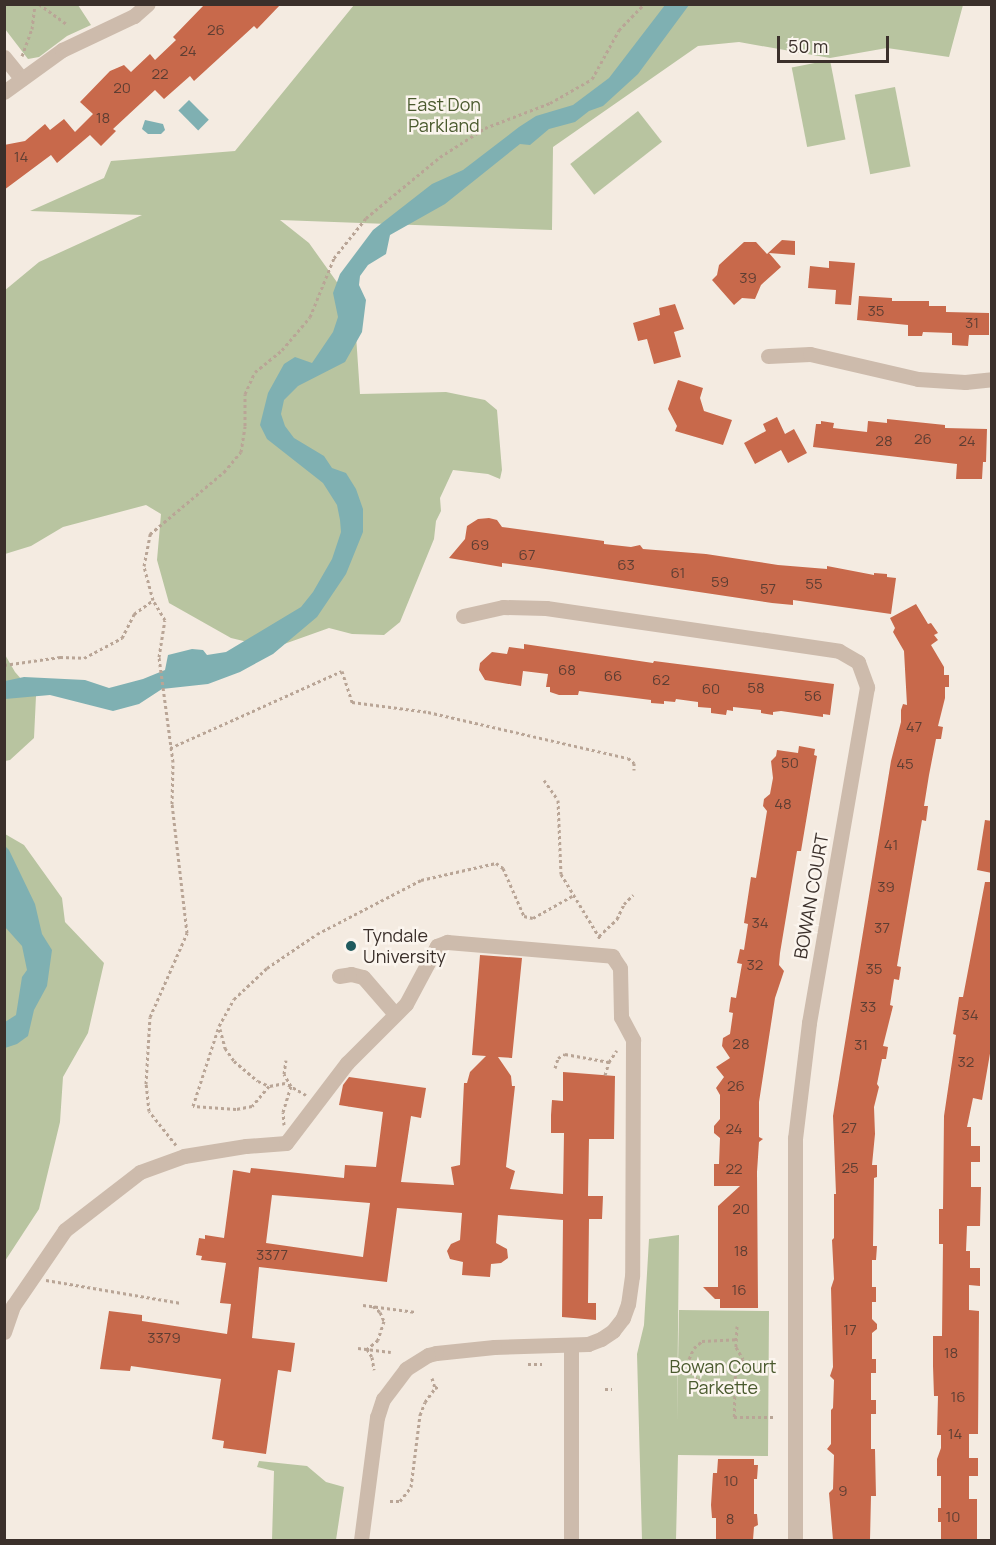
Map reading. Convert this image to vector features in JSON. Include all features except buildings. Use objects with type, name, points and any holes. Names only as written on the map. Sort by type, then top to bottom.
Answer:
[{"type":"street","points":[[4,93],[62,50],[134,16],[148,4]]},
{"type":"street","points":[[4,57],[22,80]]},
{"type":"street","points":[[768,356],[810,354],[918,379],[966,382],[992,379]]},
{"type":"street","name":"BOWAN COURT","points":[[464,616],[504,607],[546,608],[839,651],[858,662],[867,687],[809,1023],[795,1138],[795,1540]]},
{"type":"street","points":[[4,1332],[13,1306],[65,1230],[140,1172],[184,1156],[286,1143],[347,1063],[406,1004],[430,955],[437,946],[447,942],[608,954],[617,961],[620,968],[621,1017],[633,1040],[632,1276],[628,1304],[618,1324],[601,1340],[588,1344],[494,1347],[436,1353],[428,1355],[406,1369],[383,1399],[377,1417],[361,1540]]},
{"type":"street","points":[[339,976],[351,974],[363,977],[395,1014]]},
{"type":"street","points":[[571,1344],[571,1540]]},
{"type":"path","points":[[22,56],[32,28],[37,4],[67,24]]},
{"type":"path","points":[[184,1156],[150,1111],[146,1084],[150,1017],[187,933],[172,804],[173,762],[159,657],[165,620],[153,600],[144,566],[150,534],[224,472],[241,452],[245,426],[245,394],[255,372],[282,350],[310,317],[334,258],[366,218],[440,157],[485,128],[550,104],[592,79],[619,30],[644,4]]},
{"type":"path","points":[[4,665],[60,657],[84,658],[122,638],[134,614],[153,600]]},
{"type":"path","points":[[170,748],[342,671],[352,702],[428,712],[628,758],[634,763],[634,770]]},
{"type":"path","points":[[544,780],[558,800],[561,874],[608,954]]},
{"type":"path","points":[[533,918],[574,895]]},
{"type":"path","points":[[593,940],[618,919],[624,904],[633,895]]},
{"type":"path","points":[[219,1026],[225,1048],[234,1061],[269,1086]]},
{"type":"path","points":[[605,1075],[609,1062],[621,1044],[633,1040]]},
{"type":"path","points":[[555,1068],[558,1058],[565,1054],[609,1062]]},
{"type":"path","points":[[286,1060],[284,1074],[291,1086],[282,1121],[291,1137]]},
{"type":"path","points":[[33,1277],[56,1283],[181,1303]]},
{"type":"path","points":[[363,1305],[416,1312]]},
{"type":"path","points":[[367,1349],[378,1340],[382,1333],[383,1317],[373,1306]]},
{"type":"path","points":[[737,1326],[736,1347],[742,1359],[735,1384],[734,1417],[776,1417]]},
{"type":"path","points":[[735,1384],[706,1383],[696,1379],[691,1371],[690,1359],[694,1348],[702,1341],[736,1339]]},
{"type":"path","points":[[358,1348],[391,1352]]},
{"type":"path","points":[[367,1349],[372,1357],[374,1370]]},
{"type":"path","points":[[528,1364],[542,1364]]},
{"type":"path","points":[[390,1501],[400,1501],[411,1487],[420,1415],[438,1387],[432,1378]]},
{"type":"path","points":[[605,1389],[612,1389]]},
{"type":"green space","points":[[4,5],[78,5],[91,25],[67,36],[39,57],[28,59],[5,29]]},
{"type":"green space","name":"East Don Parkland","points":[[354,5],[963,5],[949,57],[887,48],[830,58],[739,42],[698,46],[553,147],[552,230],[280,220],[309,243],[354,306],[360,394],[446,392],[485,400],[497,410],[502,470],[500,479],[488,474],[453,470],[440,498],[441,511],[436,521],[434,539],[400,622],[384,635],[352,634],[329,628],[273,648],[231,638],[169,603],[157,560],[161,514],[146,505],[63,527],[31,546],[5,554],[4,291],[39,262],[142,215],[30,211],[104,178],[111,161],[235,151]]},
{"type":"green space","points":[[830,60],[845,140],[807,147],[792,67]]},
{"type":"green space","points":[[895,87],[910,167],[870,174],[855,95]]},
{"type":"green space","points":[[638,111],[662,142],[594,195],[570,164]]},
{"type":"green space","points":[[4,653],[15,672],[36,696],[34,738],[10,760],[5,761]]},
{"type":"green space","points":[[5,834],[24,845],[62,898],[65,922],[104,963],[88,1033],[63,1077],[60,1122],[39,1209],[5,1261]]},
{"type":"green space","name":"Bowan Court Parkette","points":[[679,1235],[677,1422],[679,1310],[769,1311],[768,1456],[678,1455],[676,1540],[642,1540],[637,1354],[644,1325],[649,1239]]},
{"type":"green space","points":[[259,1461],[307,1466],[326,1482],[344,1487],[336,1540],[272,1540],[274,1471],[257,1467]]},
{"type":"water","points":[[665,5],[689,5],[638,74],[603,106],[589,111],[575,122],[549,129],[530,145],[520,144],[445,204],[390,235],[386,254],[368,265],[360,276],[359,285],[366,300],[362,332],[345,362],[298,386],[284,400],[281,414],[285,426],[294,438],[324,456],[332,468],[346,473],[356,489],[363,509],[363,532],[346,574],[317,617],[273,654],[240,672],[208,684],[162,689],[139,704],[113,711],[50,695],[5,699],[5,681],[24,677],[85,680],[109,688],[143,679],[165,670],[168,655],[192,649],[203,650],[207,655],[226,652],[301,607],[313,592],[332,559],[341,532],[337,505],[323,483],[267,439],[260,425],[268,393],[284,364],[295,357],[312,363],[333,332],[338,317],[333,293],[340,274],[373,230],[432,184],[463,170],[536,116],[573,105],[609,78]]},
{"type":"water","points":[[189,100],[209,120],[198,130],[178,111]]},
{"type":"water","points":[[145,120],[163,124],[165,130],[161,134],[148,134],[142,129]]},
{"type":"water","points":[[5,846],[35,904],[42,934],[52,950],[47,986],[34,1010],[28,1036],[17,1044],[5,1048],[5,1022],[16,1015],[22,977],[27,970],[22,946],[5,927]]},
{"type":"place","name":"Tyndale University","points":[[351,946]]}]
